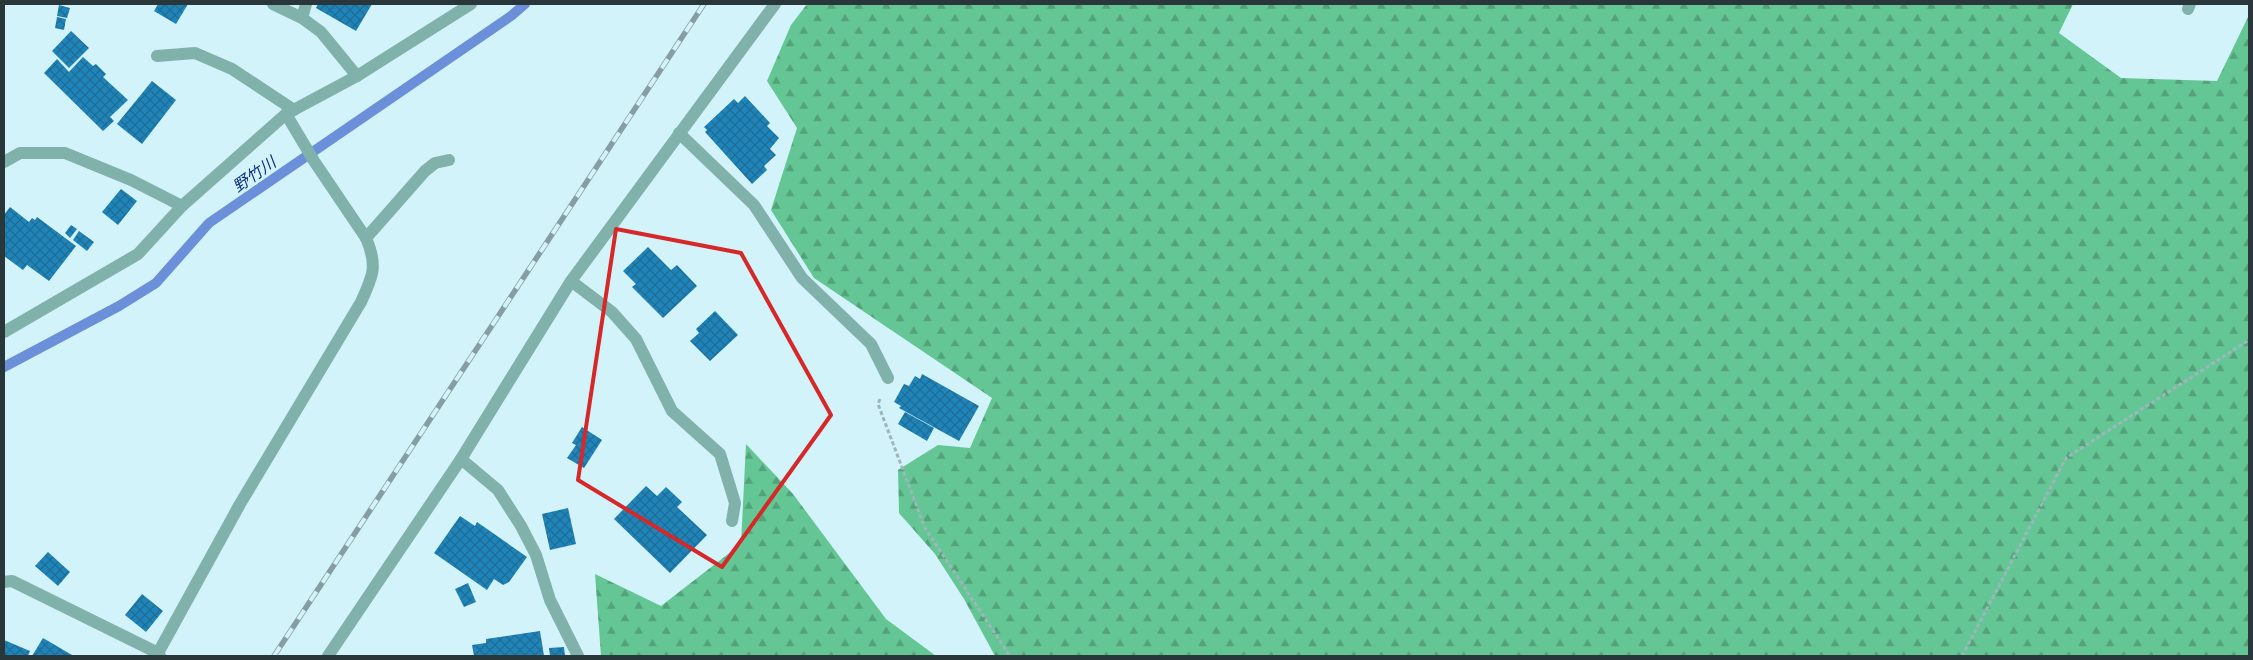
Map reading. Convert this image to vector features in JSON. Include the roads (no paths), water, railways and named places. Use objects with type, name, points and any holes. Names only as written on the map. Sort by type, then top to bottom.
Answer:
[{"type":"street","points":[[273,4],[302,18],[321,32],[357,76]]},
{"type":"street","points":[[302,18],[306,4]]},
{"type":"street","points":[[4,332],[138,254],[182,206],[290,112],[357,76],[471,4]]},
{"type":"street","points":[[328,656],[462,459],[572,282],[775,4]]},
{"type":"street","points":[[4,582],[12,580],[159,654],[240,504],[361,302],[374,275],[372,251],[366,238],[314,162],[290,112],[232,68],[195,53],[157,56]]},
{"type":"street","points":[[679,133],[754,205],[802,278],[871,344],[888,378]]},
{"type":"street","points":[[4,162],[20,153],[65,153],[131,180],[182,206]]},
{"type":"street","points":[[366,238],[425,171],[436,163],[449,160]]},
{"type":"street","points":[[572,282],[612,312],[636,339],[672,411],[720,454],[734,503],[732,521]]},
{"type":"street","points":[[462,459],[498,490],[521,526],[536,554],[550,600],[578,656]]},
{"type":"waterway","name":"野竹川","points":[[4,367],[119,306],[156,283],[209,223],[511,16],[525,4]]},
{"type":"railway","points":[[274,656],[704,4]]}]
